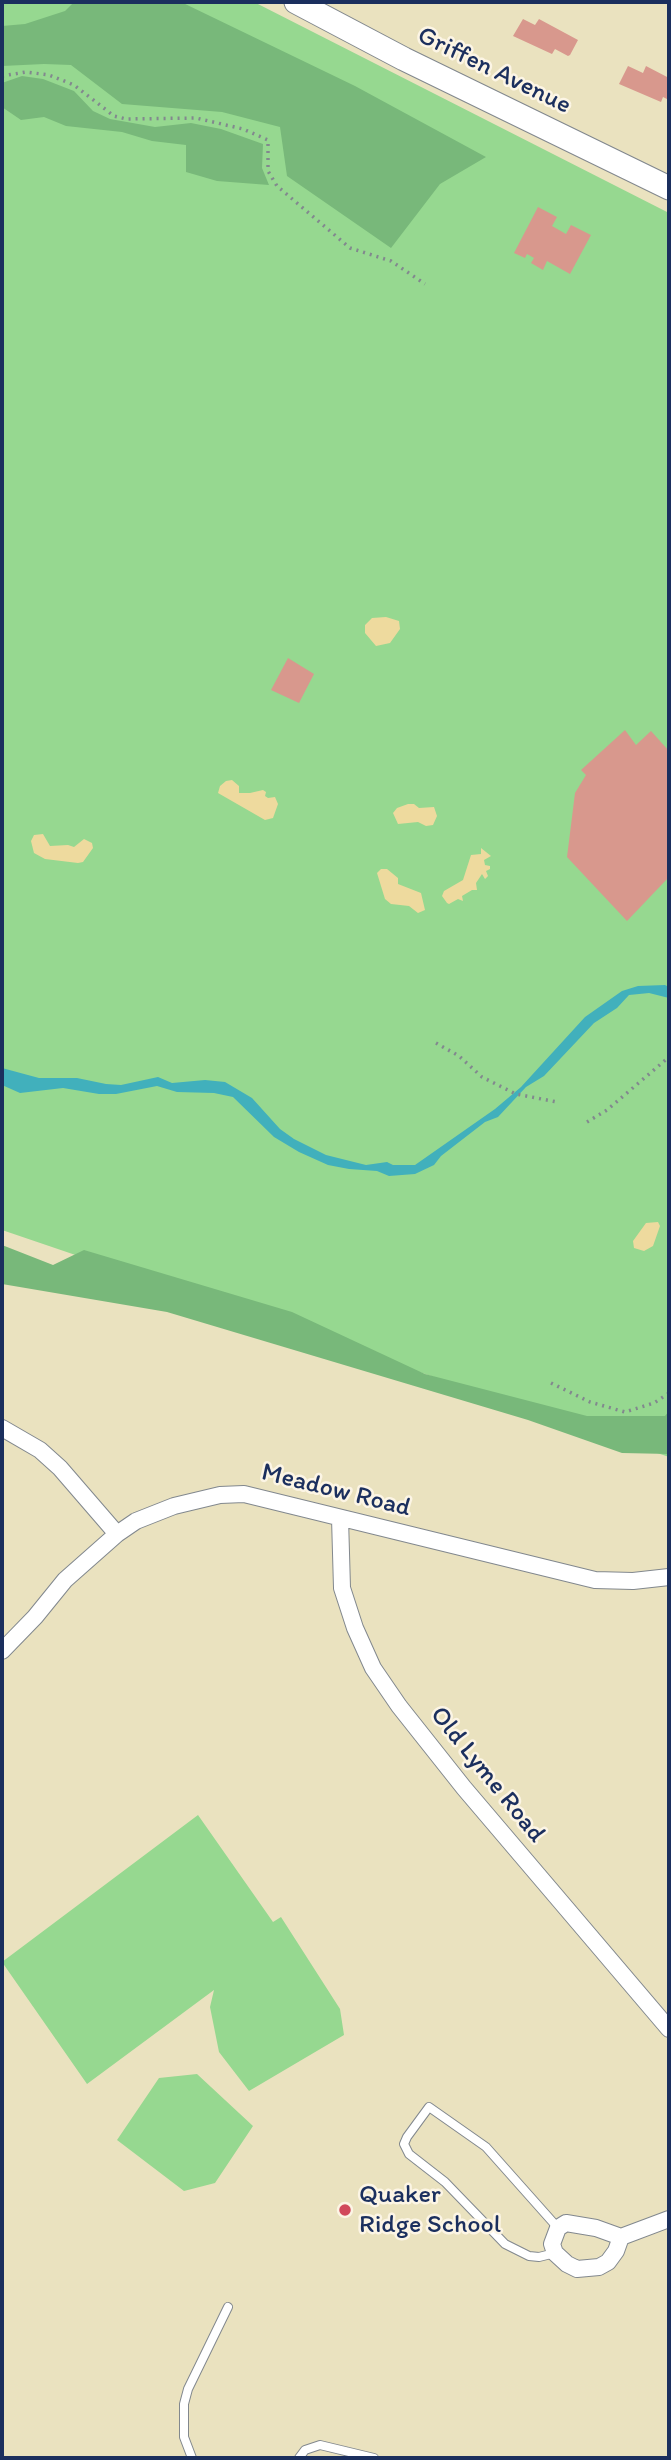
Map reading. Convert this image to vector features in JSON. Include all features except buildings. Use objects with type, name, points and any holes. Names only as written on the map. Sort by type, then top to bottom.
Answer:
[{"type":"street","name":"Griffen Avenue","points":[[296,2],[404,59],[669,188]]},
{"type":"street","points":[[2,1428],[40,1450],[60,1468],[117,1534]]},
{"type":"street","name":"Meadow Road","points":[[2,1651],[35,1617],[65,1580],[117,1534],[136,1521],[174,1506],[220,1495],[244,1494],[595,1580],[633,1581],[669,1577]]},
{"type":"street","name":"Old Lyme Road","points":[[340,1518],[342,1588],[355,1628],[373,1668],[399,1706],[464,1788],[669,2029]]},
{"type":"street","points":[[621,2237],[608,2262],[589,2269],[577,2269],[567,2264],[555,2253],[552,2244],[558,2228],[566,2223],[578,2223],[621,2237],[669,2219]]},
{"type":"lane","points":[[555,2253],[539,2258],[505,2244],[445,2182],[409,2154],[404,2144],[429,2107],[486,2147],[558,2228]]},
{"type":"lane","points":[[192,2458],[184,2437],[184,2404],[188,2389],[228,2307]]},
{"type":"lane","points":[[299,2458],[305,2450],[320,2445],[374,2458]]},
{"type":"path","points":[[2,76],[26,72],[49,75],[75,85],[114,116],[126,119],[195,118],[243,128],[268,140],[268,171],[277,186],[350,248],[391,261],[425,284]]},
{"type":"path","points":[[436,1043],[459,1056],[482,1077],[507,1090],[521,1096],[557,1102]]},
{"type":"path","points":[[586,1122],[607,1110],[669,1056]]},
{"type":"path","points":[[551,1383],[583,1399],[625,1412],[654,1403],[669,1393]]},
{"type":"green space","points":[[2,2],[254,2],[669,213],[669,1457],[2,1230]]},
{"type":"green space","points":[[74,2],[181,2],[355,86],[486,157],[440,184],[391,248],[287,176],[280,127],[222,112],[122,104],[71,65],[2,66],[2,26],[25,24],[65,11]]},
{"type":"green space","points":[[22,76],[43,79],[74,91],[93,111],[110,119],[155,127],[191,123],[221,129],[263,144],[262,168],[269,185],[217,181],[186,172],[186,145],[152,141],[122,132],[66,126],[44,117],[21,120],[2,107],[2,83]]},
{"type":"green space","points":[[2,1245],[53,1265],[84,1250],[292,1312],[425,1374],[587,1416],[665,1416],[669,1411],[669,1454],[622,1453],[528,1420],[167,1312],[2,1284]]},
{"type":"green space","points":[[198,1815],[273,1922],[281,1917],[340,2009],[344,2035],[249,2091],[219,2052],[210,2007],[214,1990],[87,2084],[2,1962]]},
{"type":"green space","points":[[197,2074],[253,2126],[215,2183],[184,2191],[117,2140],[159,2078]]},
{"type":"sand","points":[[386,617],[399,621],[400,629],[390,643],[376,646],[365,633],[365,625],[372,618]]},
{"type":"sand","points":[[232,780],[239,786],[239,793],[263,790],[268,798],[275,797],[278,804],[273,818],[265,820],[218,793],[220,786]]},
{"type":"sand","points":[[408,804],[419,808],[434,807],[437,816],[433,825],[426,826],[418,822],[398,824],[393,813],[397,808]]},
{"type":"sand","points":[[43,834],[50,846],[74,847],[84,839],[92,843],[93,848],[83,862],[45,859],[34,853],[31,841],[34,835]]},
{"type":"sand","points":[[481,848],[491,856],[484,860],[485,865],[490,866],[486,871],[488,876],[485,879],[482,874],[476,883],[477,890],[462,896],[463,901],[458,899],[447,903],[442,896],[444,891],[463,880],[471,855],[481,854]]},
{"type":"sand","points":[[381,869],[387,869],[398,878],[398,884],[421,893],[425,910],[418,913],[409,906],[391,904],[385,899],[377,873]]},
{"type":"sand","points":[[658,1222],[660,1226],[653,1246],[644,1251],[634,1248],[633,1241],[646,1223]]},
{"type":"water","points":[[638,986],[669,987],[669,998],[649,993],[629,995],[617,1008],[594,1023],[544,1076],[526,1087],[498,1117],[485,1122],[441,1156],[434,1165],[415,1174],[389,1176],[377,1171],[328,1165],[274,1137],[233,1097],[214,1093],[177,1092],[157,1086],[116,1094],[63,1088],[20,1093],[2,1085],[2,1068],[39,1078],[77,1078],[121,1085],[158,1077],[172,1083],[205,1080],[225,1082],[252,1098],[280,1129],[326,1155],[366,1165],[387,1162],[393,1165],[415,1165],[495,1109],[521,1087],[585,1017],[622,991]]},
{"type":"place","name":"Quaker Ridge School","points":[[345,2210]]}]
